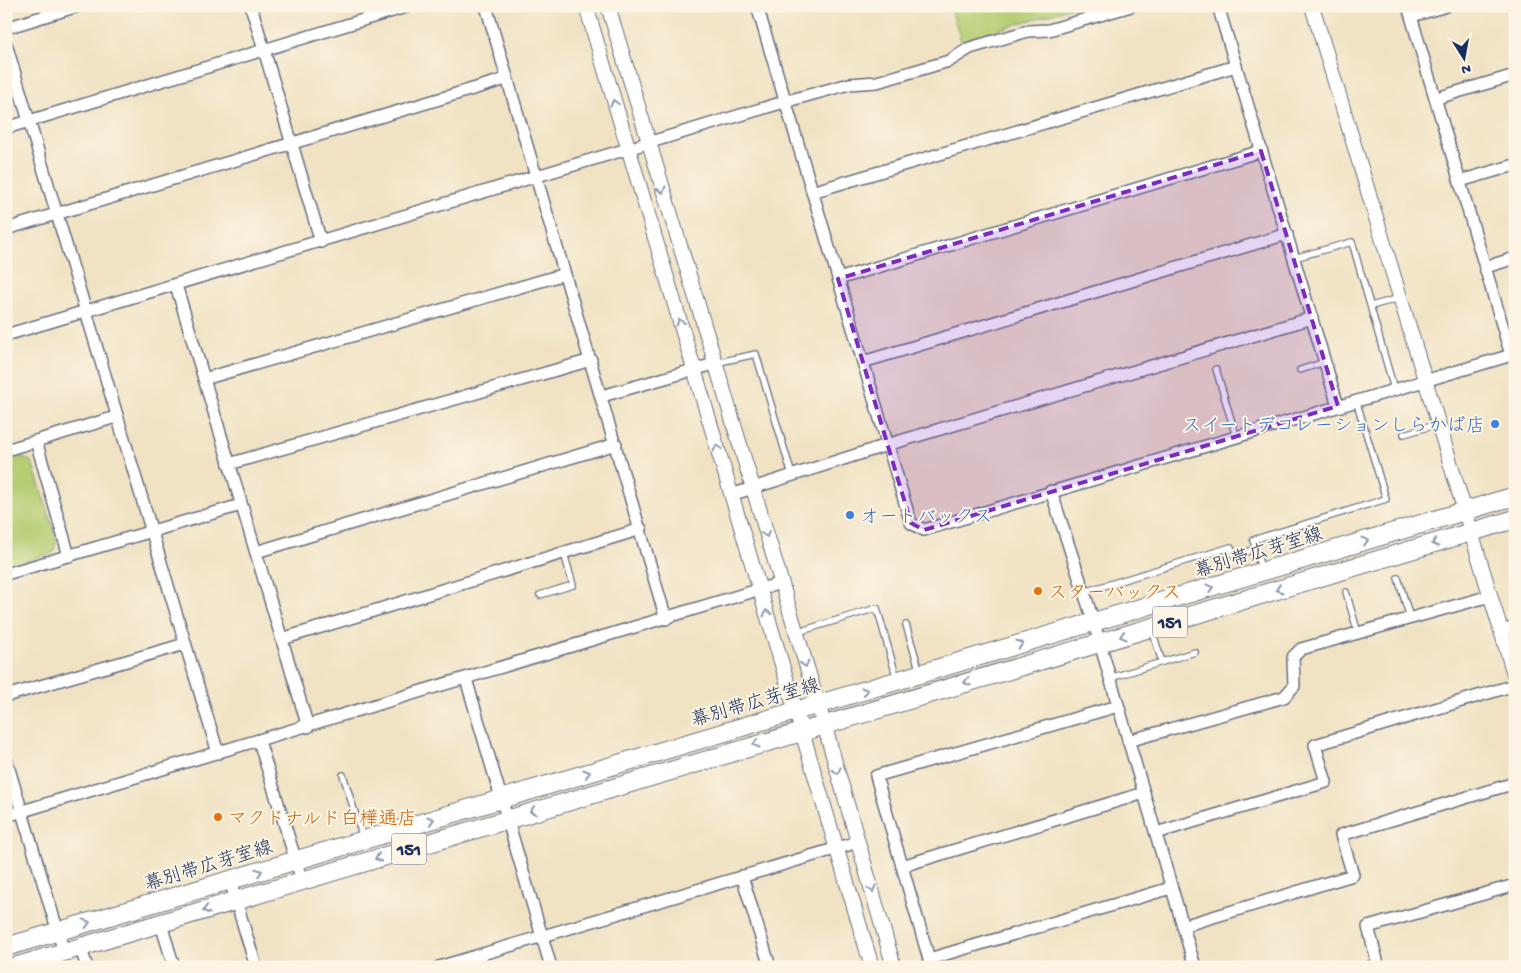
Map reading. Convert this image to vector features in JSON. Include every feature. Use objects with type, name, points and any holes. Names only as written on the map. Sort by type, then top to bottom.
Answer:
[{"type":"main road","name":"幕別帯広芽室線","points":[[6,947],[1515,496]]},
{"type":"main road","name":"151","points":[[14,967],[1515,519]]},
{"type":"street","points":[[6,28],[78,6]]},
{"type":"street","points":[[251,6],[321,242]]},
{"type":"street","points":[[6,128],[265,52],[410,6]]},
{"type":"street","points":[[486,6],[666,619]]},
{"type":"street","points":[[586,6],[838,847],[872,967]]},
{"type":"street","points":[[608,6],[751,488],[824,724],[894,967]]},
{"type":"street","points":[[6,335],[649,144],[784,102],[849,84],[877,82],[949,61],[979,46],[1028,31],[1049,30],[1131,6]]},
{"type":"street","points":[[1218,6],[1338,406]]},
{"type":"street","points":[[1312,6],[1515,678]]},
{"type":"street","points":[[760,7],[784,102],[911,523],[924,530],[1513,354],[1410,11],[1446,6]]},
{"type":"street","points":[[6,44],[150,532],[218,753]]},
{"type":"street","points":[[812,192],[1236,66]]},
{"type":"street","points":[[1437,98],[1515,75]]},
{"type":"street","points":[[6,228],[506,79]]},
{"type":"street","points":[[838,279],[1261,151]]},
{"type":"street","points":[[1460,181],[1515,165]]},
{"type":"street","points":[[863,362],[1287,234]]},
{"type":"street","points":[[1486,267],[1515,258]]},
{"type":"street","points":[[204,379],[565,274]]},
{"type":"street","points":[[176,285],[308,726]]},
{"type":"street","points":[[731,495],[888,445],[1312,318]]},
{"type":"street","points":[[229,464],[591,360]]},
{"type":"street","points":[[602,396],[714,364]]},
{"type":"street","points":[[6,450],[116,417]]},
{"type":"street","points":[[36,441],[69,556]]},
{"type":"street","points":[[256,552],[616,444]]},
{"type":"street","points":[[1052,491],[1094,623],[1195,967]]},
{"type":"street","points":[[6,574],[241,505]]},
{"type":"street","points":[[282,640],[641,530]]},
{"type":"street","points":[[6,816],[781,583]]},
{"type":"street","points":[[1128,741],[1284,697],[1294,686],[1293,657],[1301,649],[1490,596]]},
{"type":"street","points":[[1501,631],[1515,627]]},
{"type":"street","points":[[6,696],[185,644]]},
{"type":"street","points":[[466,679],[552,967]]},
{"type":"street","points":[[1156,834],[1326,782],[1314,745],[1515,685]]},
{"type":"street","points":[[1118,706],[876,776],[930,963],[1171,888]]},
{"type":"street","points":[[259,741],[302,881]]},
{"type":"street","points":[[6,759],[58,931],[87,967]]},
{"type":"street","points":[[1183,926],[1353,875],[1341,835],[1515,783]]},
{"type":"street","points":[[902,866],[1144,793]]},
{"type":"street","points":[[439,967],[858,842]]},
{"type":"street","points":[[742,876],[767,966]]},
{"type":"street","points":[[230,881],[256,967]]},
{"type":"street","points":[[1370,967],[1378,964],[1368,927],[1515,885]]},
{"type":"street","points":[[161,924],[174,967]]},
{"type":"lane","points":[[1294,258],[1352,242],[1394,389]]},
{"type":"lane","points":[[1370,306],[1400,298]]},
{"type":"lane","points":[[714,364],[756,354],[792,475]]},
{"type":"lane","points":[[1300,370],[1325,362]]},
{"type":"lane","points":[[1216,369],[1236,436]]},
{"type":"lane","points":[[1262,572],[1253,540],[1386,499],[1356,400]]},
{"type":"lane","points":[[1404,434],[1438,424]]},
{"type":"lane","points":[[1084,592],[1231,547],[1234,556],[1255,549]]},
{"type":"lane","points":[[540,595],[573,585],[564,553]]},
{"type":"lane","points":[[1398,578],[1410,618]]},
{"type":"lane","points":[[1346,592],[1358,633]]},
{"type":"lane","points":[[796,632],[877,608],[898,681]]},
{"type":"lane","points":[[906,625],[920,674]]},
{"type":"lane","points":[[1151,628],[1162,662]]},
{"type":"lane","points":[[1110,678],[1195,652]]},
{"type":"lane","points":[[343,775],[364,840]]},
{"type":"lane","points":[[480,955],[483,967]]},
{"type":"highlighted area","points":[[1261,151],[1338,406],[924,530],[911,523],[838,279]]},
{"type":"green space","points":[[950,6],[1077,6],[961,41]]},
{"type":"green space","points":[[19,456],[32,462],[57,540],[53,553],[6,567],[6,460]]},
{"type":"place","name":"スイートデコレーションしらかば店","points":[[1495,424]]},
{"type":"place","name":"オートバックス","points":[[850,515]]},
{"type":"place","name":"スターバックス","points":[[1038,591]]},
{"type":"place","name":"マクドナルド白樺通店","points":[[218,817]]}]
